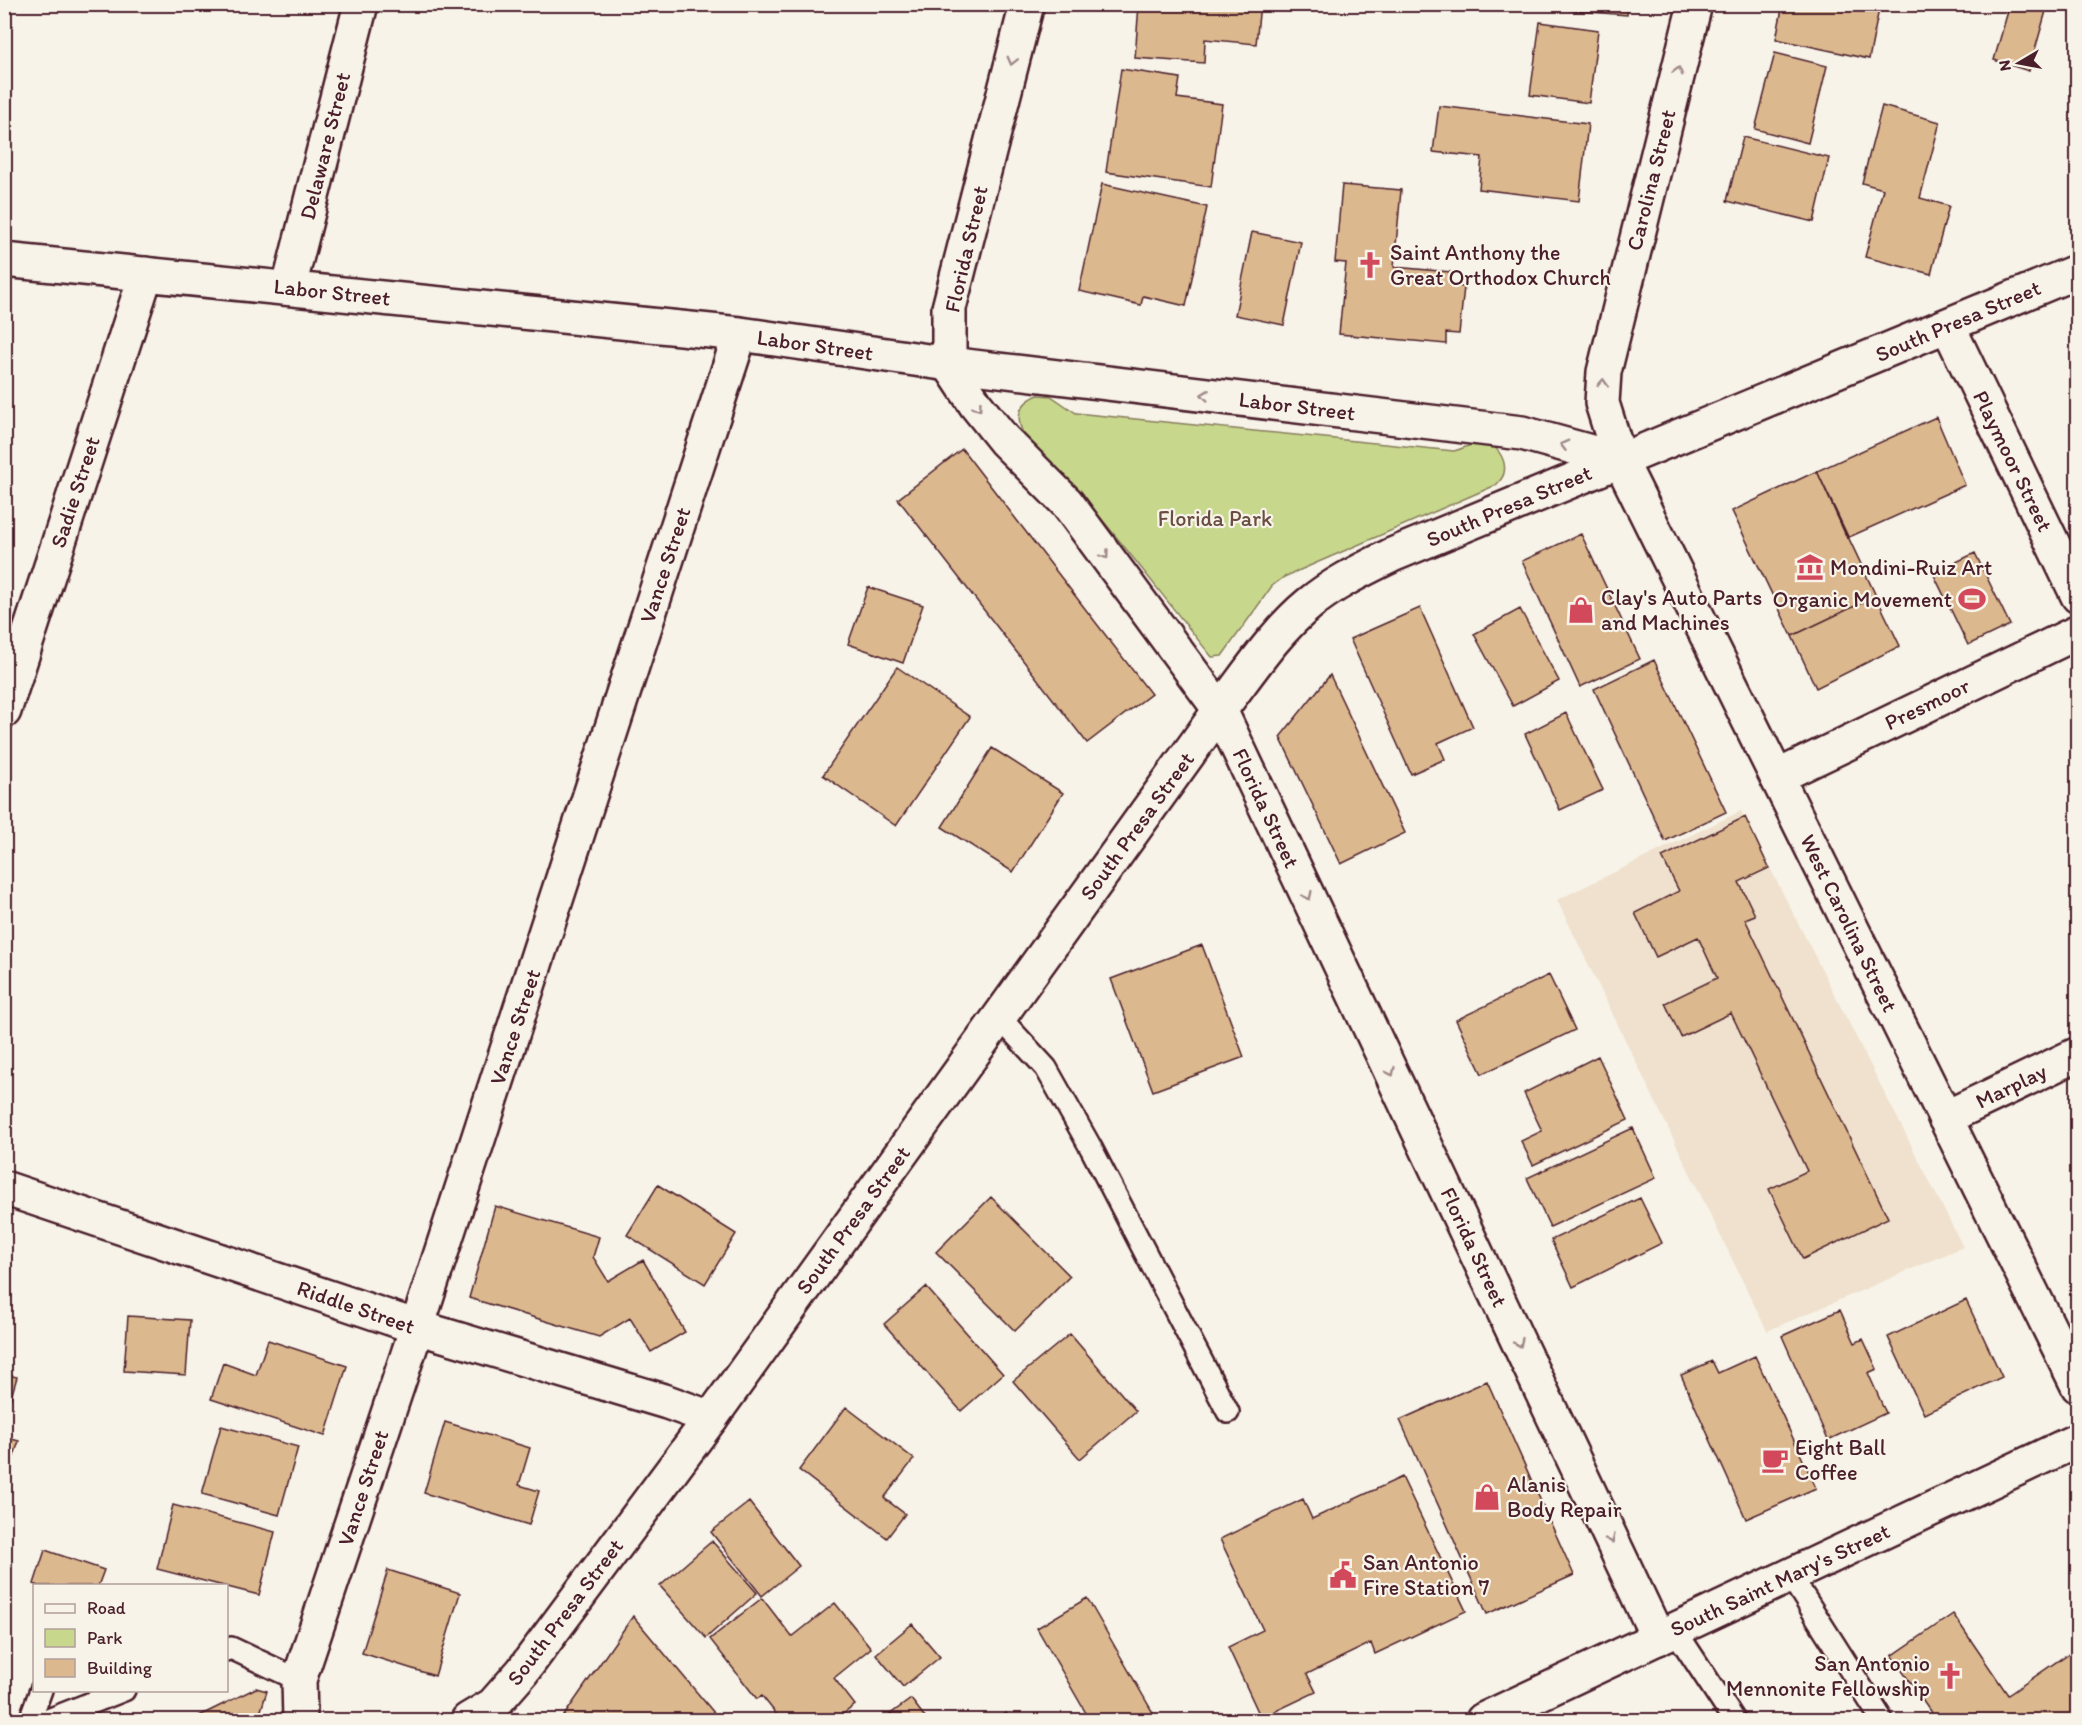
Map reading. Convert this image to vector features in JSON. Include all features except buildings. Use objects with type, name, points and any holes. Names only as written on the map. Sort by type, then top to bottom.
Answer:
[{"type":"street","name":"Delaware Street","points":[[289,287],[361,4]]},
{"type":"street","name":"Florida Street","points":[[1027,4],[949,308],[949,364],[976,405],[1004,440],[1067,503],[1220,710],[1666,1634]]},
{"type":"street","name":"Carolina Street","points":[[1620,460],[1602,403],[1604,372],[1695,4]]},
{"type":"street","name":"Labor Street","points":[[4,260],[740,334],[949,364],[1522,433],[1620,460]]},
{"type":"street","name":"South Presa Street","points":[[479,1717],[493,1705],[522,1672],[711,1418],[1220,710],[1281,633],[1309,604],[1345,580],[1392,555],[2078,271]]},
{"type":"street","name":"Sadie Street","points":[[4,711],[146,274]]},
{"type":"street","name":"Playmoor Street","points":[[1948,326],[2078,596]]},
{"type":"street","name":"Vance Street","points":[[300,1720],[299,1680],[417,1327],[740,334]]},
{"type":"street","name":"West Carolina Street","points":[[1620,460],[2078,1386]]},
{"type":"street","name":"Presmoor","points":[[1777,777],[2078,632]]},
{"type":"street","name":"Marplay","points":[[1945,1118],[2078,1054]]},
{"type":"street","name":"Riddle Street","points":[[4,1188],[417,1327],[667,1402],[711,1418]]},
{"type":"street","name":"South Saint Mary's Street","points":[[1484,1720],[2078,1440]]},
{"type":"lane","points":[[999,1017],[1046,1068],[1228,1412]]},
{"type":"lane","points":[[1790,1575],[1882,1720]]},
{"type":"lane","points":[[1666,1634],[1734,1720]]},
{"type":"lane","points":[[228,1649],[231,1648],[299,1680]]},
{"type":"lane","points":[[30,1720],[40,1692]]},
{"type":"lane","points":[[48,1720],[119,1692]]},
{"type":"shaded area","points":[[1741,811],[1963,1247],[1767,1331],[1557,900]]},
{"type":"green space","name":"Florida Park","points":[[1038,395],[1051,396],[1076,413],[1454,451],[1481,442],[1496,448],[1504,463],[1504,473],[1496,485],[1284,577],[1272,586],[1222,656],[1212,657],[1093,508],[1025,436],[1019,419],[1021,409]]},
{"type":"place","name":"Saint Anthony the Great Orthodox Church","points":[[1370,265]]},
{"type":"place","name":"Mondini-Ruiz Art","points":[[1810,567]]},
{"type":"place","name":"Organic Movement","points":[[1972,599]]},
{"type":"place","name":"Clay's Auto Parts and Machines","points":[[1581,610]]},
{"type":"place","name":"Eight Ball Coffee","points":[[1775,1460]]},
{"type":"place","name":"Alanis Body Repair","points":[[1487,1497]]},
{"type":"place","name":"San Antonio Fire Station 7","points":[[1343,1575]]},
{"type":"place","name":"San Antonio Mennonite Fellowship","points":[[1950,1676]]}]
